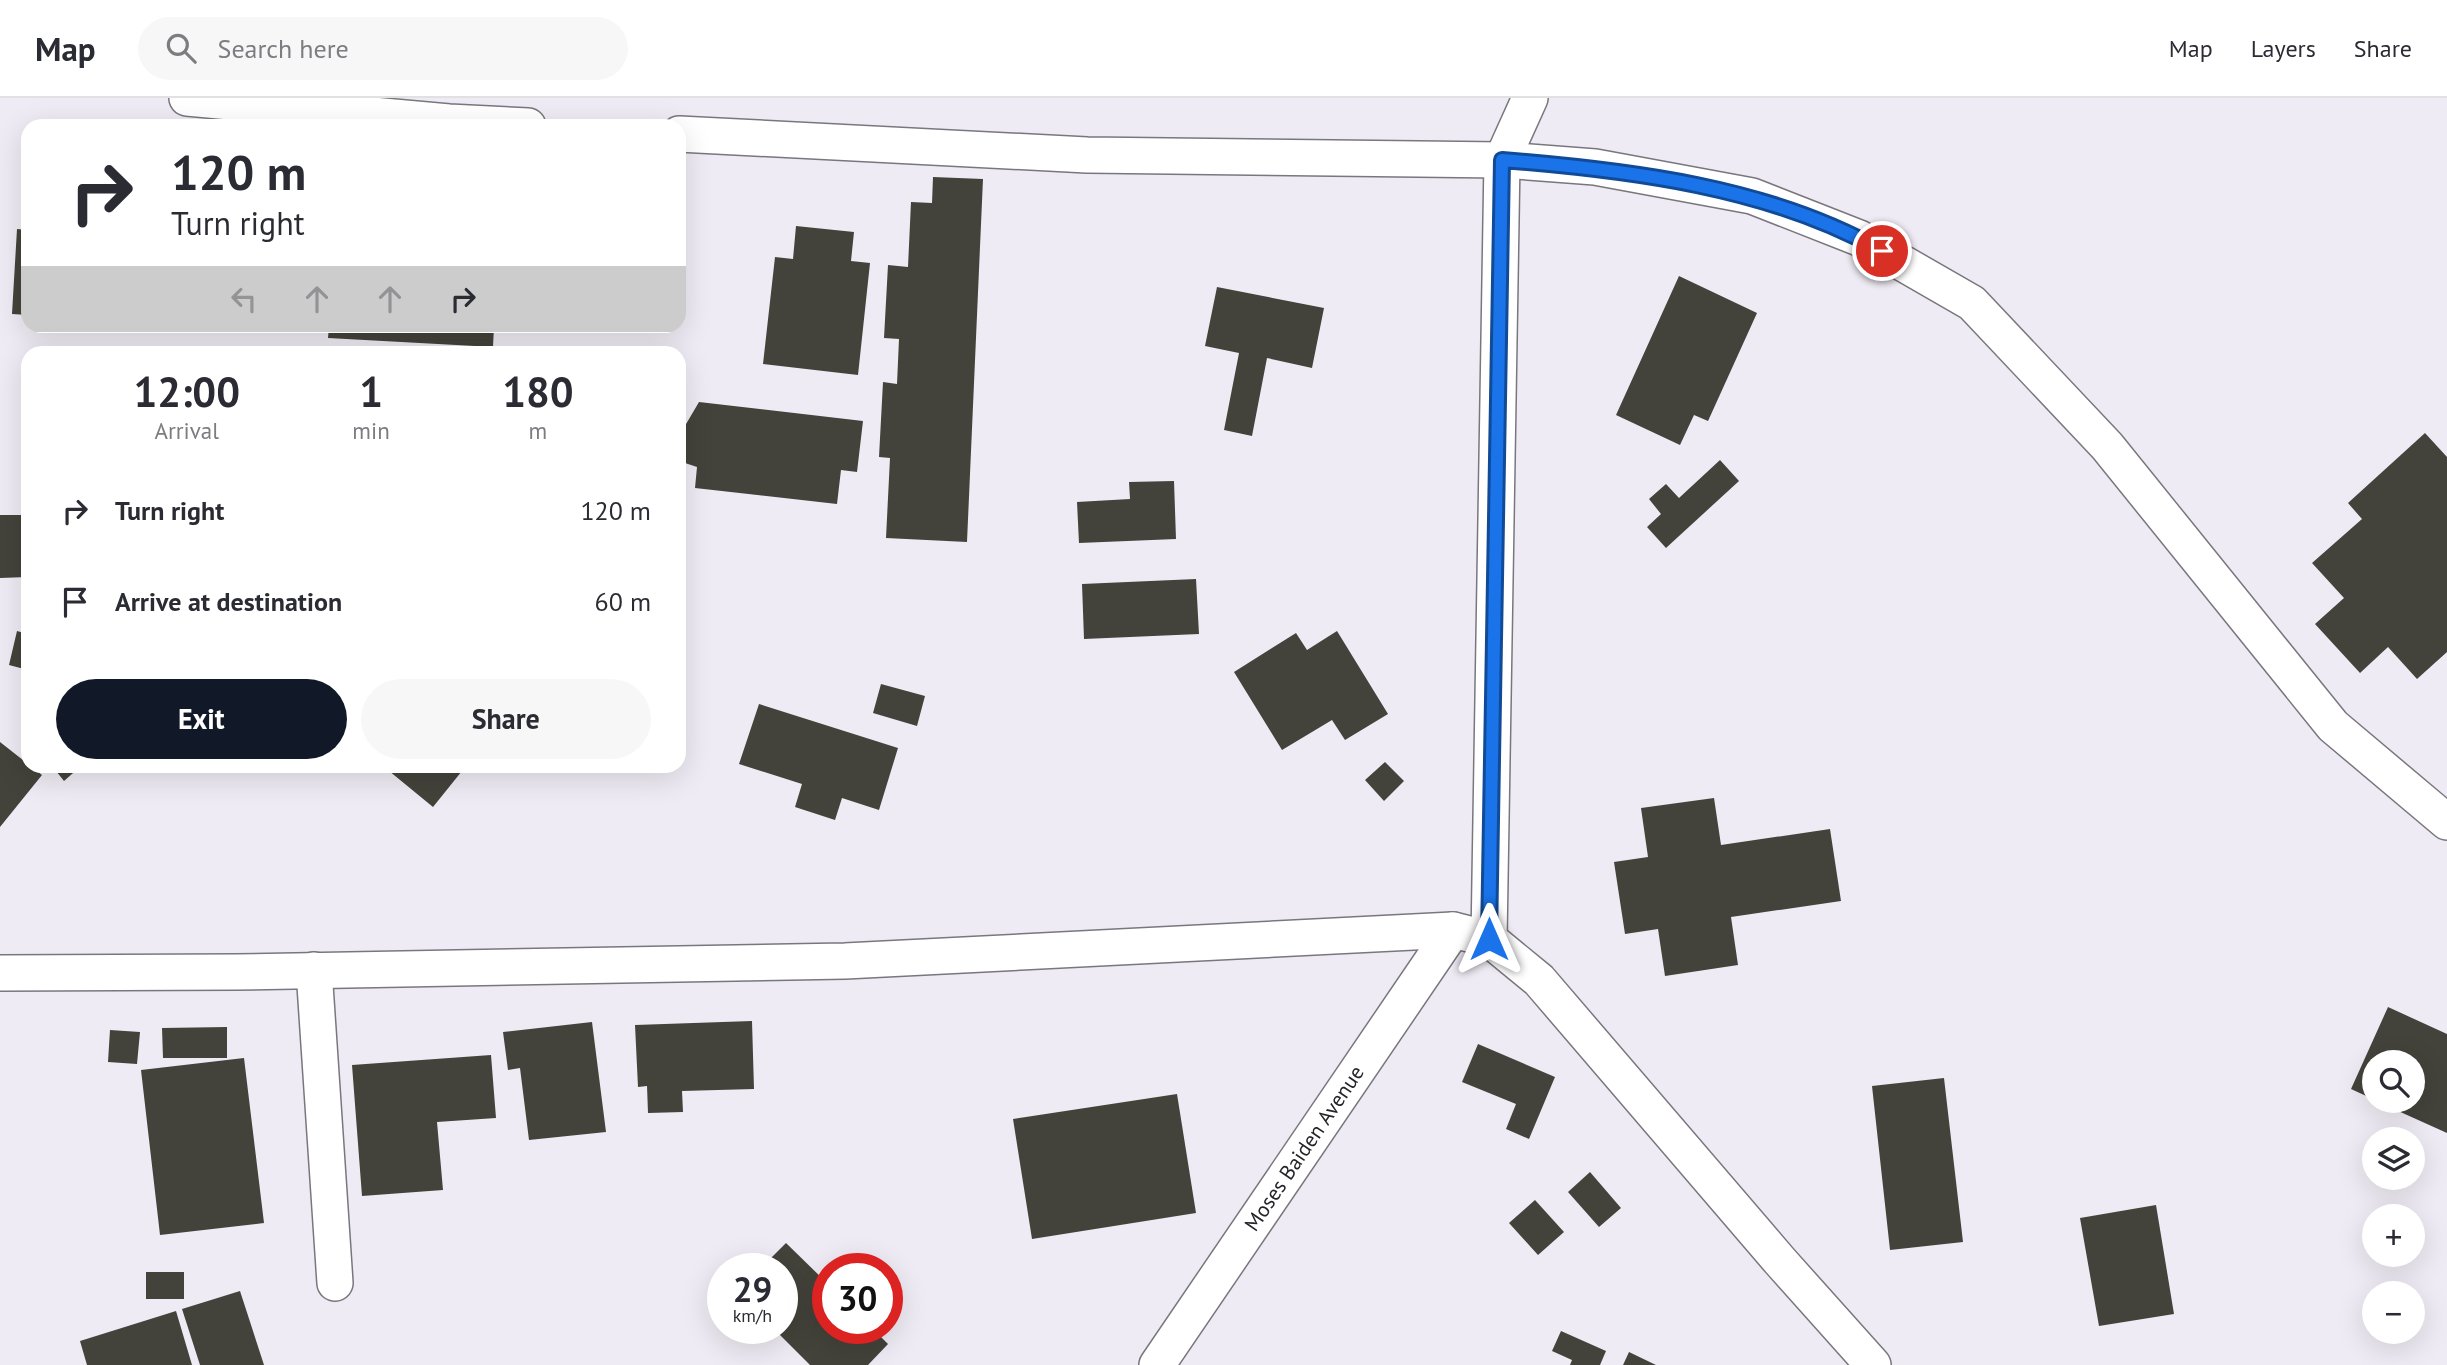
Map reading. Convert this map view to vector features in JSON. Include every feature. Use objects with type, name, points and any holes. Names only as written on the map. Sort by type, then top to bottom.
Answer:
[{"type":"street","points":[[187,98],[416,119]]},
{"type":"street","points":[[1489,939],[1502,160],[1530,98]]},
{"type":"street","points":[[686,134],[1087,155],[1502,160],[1595,167],[1752,196],[1859,238],[1972,303],[2107,446],[2333,726],[2447,822]]},
{"type":"street","points":[[0,973],[845,961],[1453,930],[1489,939],[1539,980],[1873,1365]]},
{"type":"street","name":"Moses Baiden Avenue","points":[[1157,1365],[1453,930]]},
{"type":"street","points":[[314,970],[335,1283]]},
{"type":"building","points":[[933,177],[983,179],[967,542],[886,538],[890,458],[879,457],[883,382],[897,384],[899,339],[884,338],[888,265],[908,267],[911,202],[932,203]]},
{"type":"building","points":[[796,226],[854,232],[851,261],[870,263],[858,375],[763,364],[775,257],[793,259]]},
{"type":"building","points":[[17,229],[21,229],[21,315],[12,314]]},
{"type":"building","points":[[1679,276],[1757,313],[1708,421],[1694,415],[1680,445],[1616,415]]},
{"type":"building","points":[[1217,287],[1324,308],[1312,368],[1267,358],[1252,436],[1224,430],[1239,353],[1205,346]]},
{"type":"building","points":[[328,333],[494,333],[493,346],[328,338]]},
{"type":"building","points":[[699,402],[863,421],[857,472],[841,470],[837,504],[695,488],[697,467],[686,463],[686,424]]},
{"type":"building","points":[[2425,433],[2447,457],[2447,652],[2417,679],[2388,647],[2360,673],[2315,624],[2344,598],[2312,563],[2362,519],[2348,503]]},
{"type":"building","points":[[1720,460],[1739,481],[1666,548],[1647,527],[1661,514],[1649,499],[1666,484],[1679,498]]},
{"type":"building","points":[[1174,481],[1176,539],[1079,543],[1077,502],[1130,499],[1129,482]]},
{"type":"building","points":[[0,515],[21,515],[21,577],[0,578]]},
{"type":"building","points":[[1196,579],[1199,634],[1084,639],[1082,584]]},
{"type":"building","points":[[17,631],[21,632],[21,668],[9,665]]},
{"type":"building","points":[[1337,631],[1388,714],[1345,740],[1332,720],[1282,750],[1234,672],[1296,633],[1307,650]]},
{"type":"building","points":[[881,684],[925,696],[917,726],[873,713]]},
{"type":"building","points":[[759,704],[898,748],[879,810],[842,798],[835,820],[795,807],[802,784],[739,764]]},
{"type":"building","points":[[0,742],[21,758],[21,773],[42,775],[0,827]]},
{"type":"building","points":[[1385,762],[1404,781],[1384,801],[1365,780]]},
{"type":"building","points":[[58,773],[73,773],[64,781]]},
{"type":"building","points":[[392,773],[460,773],[433,807]]},
{"type":"building","points":[[1714,798],[1721,845],[1830,829],[1841,901],[1731,917],[1738,965],[1665,976],[1658,929],[1625,934],[1614,862],[1648,857],[1641,808]]},
{"type":"building","points":[[2388,1007],[2447,1034],[2447,1133],[2403,1113],[2425,1113],[2425,1050],[2369,1050]]},
{"type":"building","points":[[752,1021],[754,1089],[682,1091],[683,1112],[648,1113],[647,1086],[638,1087],[635,1025]]},
{"type":"building","points":[[592,1022],[606,1132],[529,1140],[520,1068],[508,1070],[503,1032]]},
{"type":"building","points":[[227,1027],[227,1058],[163,1058],[162,1028]]},
{"type":"building","points":[[110,1030],[140,1032],[137,1064],[108,1062]]},
{"type":"building","points":[[1478,1044],[1555,1077],[1529,1139],[1506,1129],[1516,1104],[1462,1082]]},
{"type":"building","points":[[491,1055],[496,1118],[437,1122],[443,1190],[362,1196],[352,1065]]},
{"type":"building","points":[[244,1058],[264,1223],[160,1235],[141,1070]]},
{"type":"building","points":[[2362,1065],[2362,1094],[2351,1089]]},
{"type":"building","points":[[1944,1078],[1963,1242],[1890,1250],[1872,1086]]},
{"type":"building","points":[[1177,1094],[1196,1213],[1032,1239],[1013,1119]]},
{"type":"building","points":[[1590,1172],[1621,1208],[1599,1227],[1568,1192]]},
{"type":"building","points":[[1535,1200],[1564,1232],[1538,1255],[1509,1223]]},
{"type":"building","points":[[2156,1205],[2174,1314],[2099,1326],[2080,1218]]},
{"type":"building","points":[[786,1243],[796,1253],[776,1253]]},
{"type":"building","points":[[798,1255],[812,1268],[812,1344],[888,1344],[868,1365],[810,1365],[789,1344],[798,1344]]},
{"type":"building","points":[[146,1272],[184,1272],[184,1299],[146,1299]]},
{"type":"building","points":[[240,1291],[264,1365],[200,1365],[182,1309]]},
{"type":"building","points":[[176,1311],[192,1365],[87,1365],[80,1341]]},
{"type":"building","points":[[1561,1331],[1606,1351],[1600,1365],[1570,1365],[1572,1360],[1552,1351]]},
{"type":"building","points":[[1629,1352],[1656,1365],[1623,1365]]},
{"type":"route","points":[[1489,939],[1502,160],[1595,167],[1752,196],[1859,238],[1882,251]]}]
